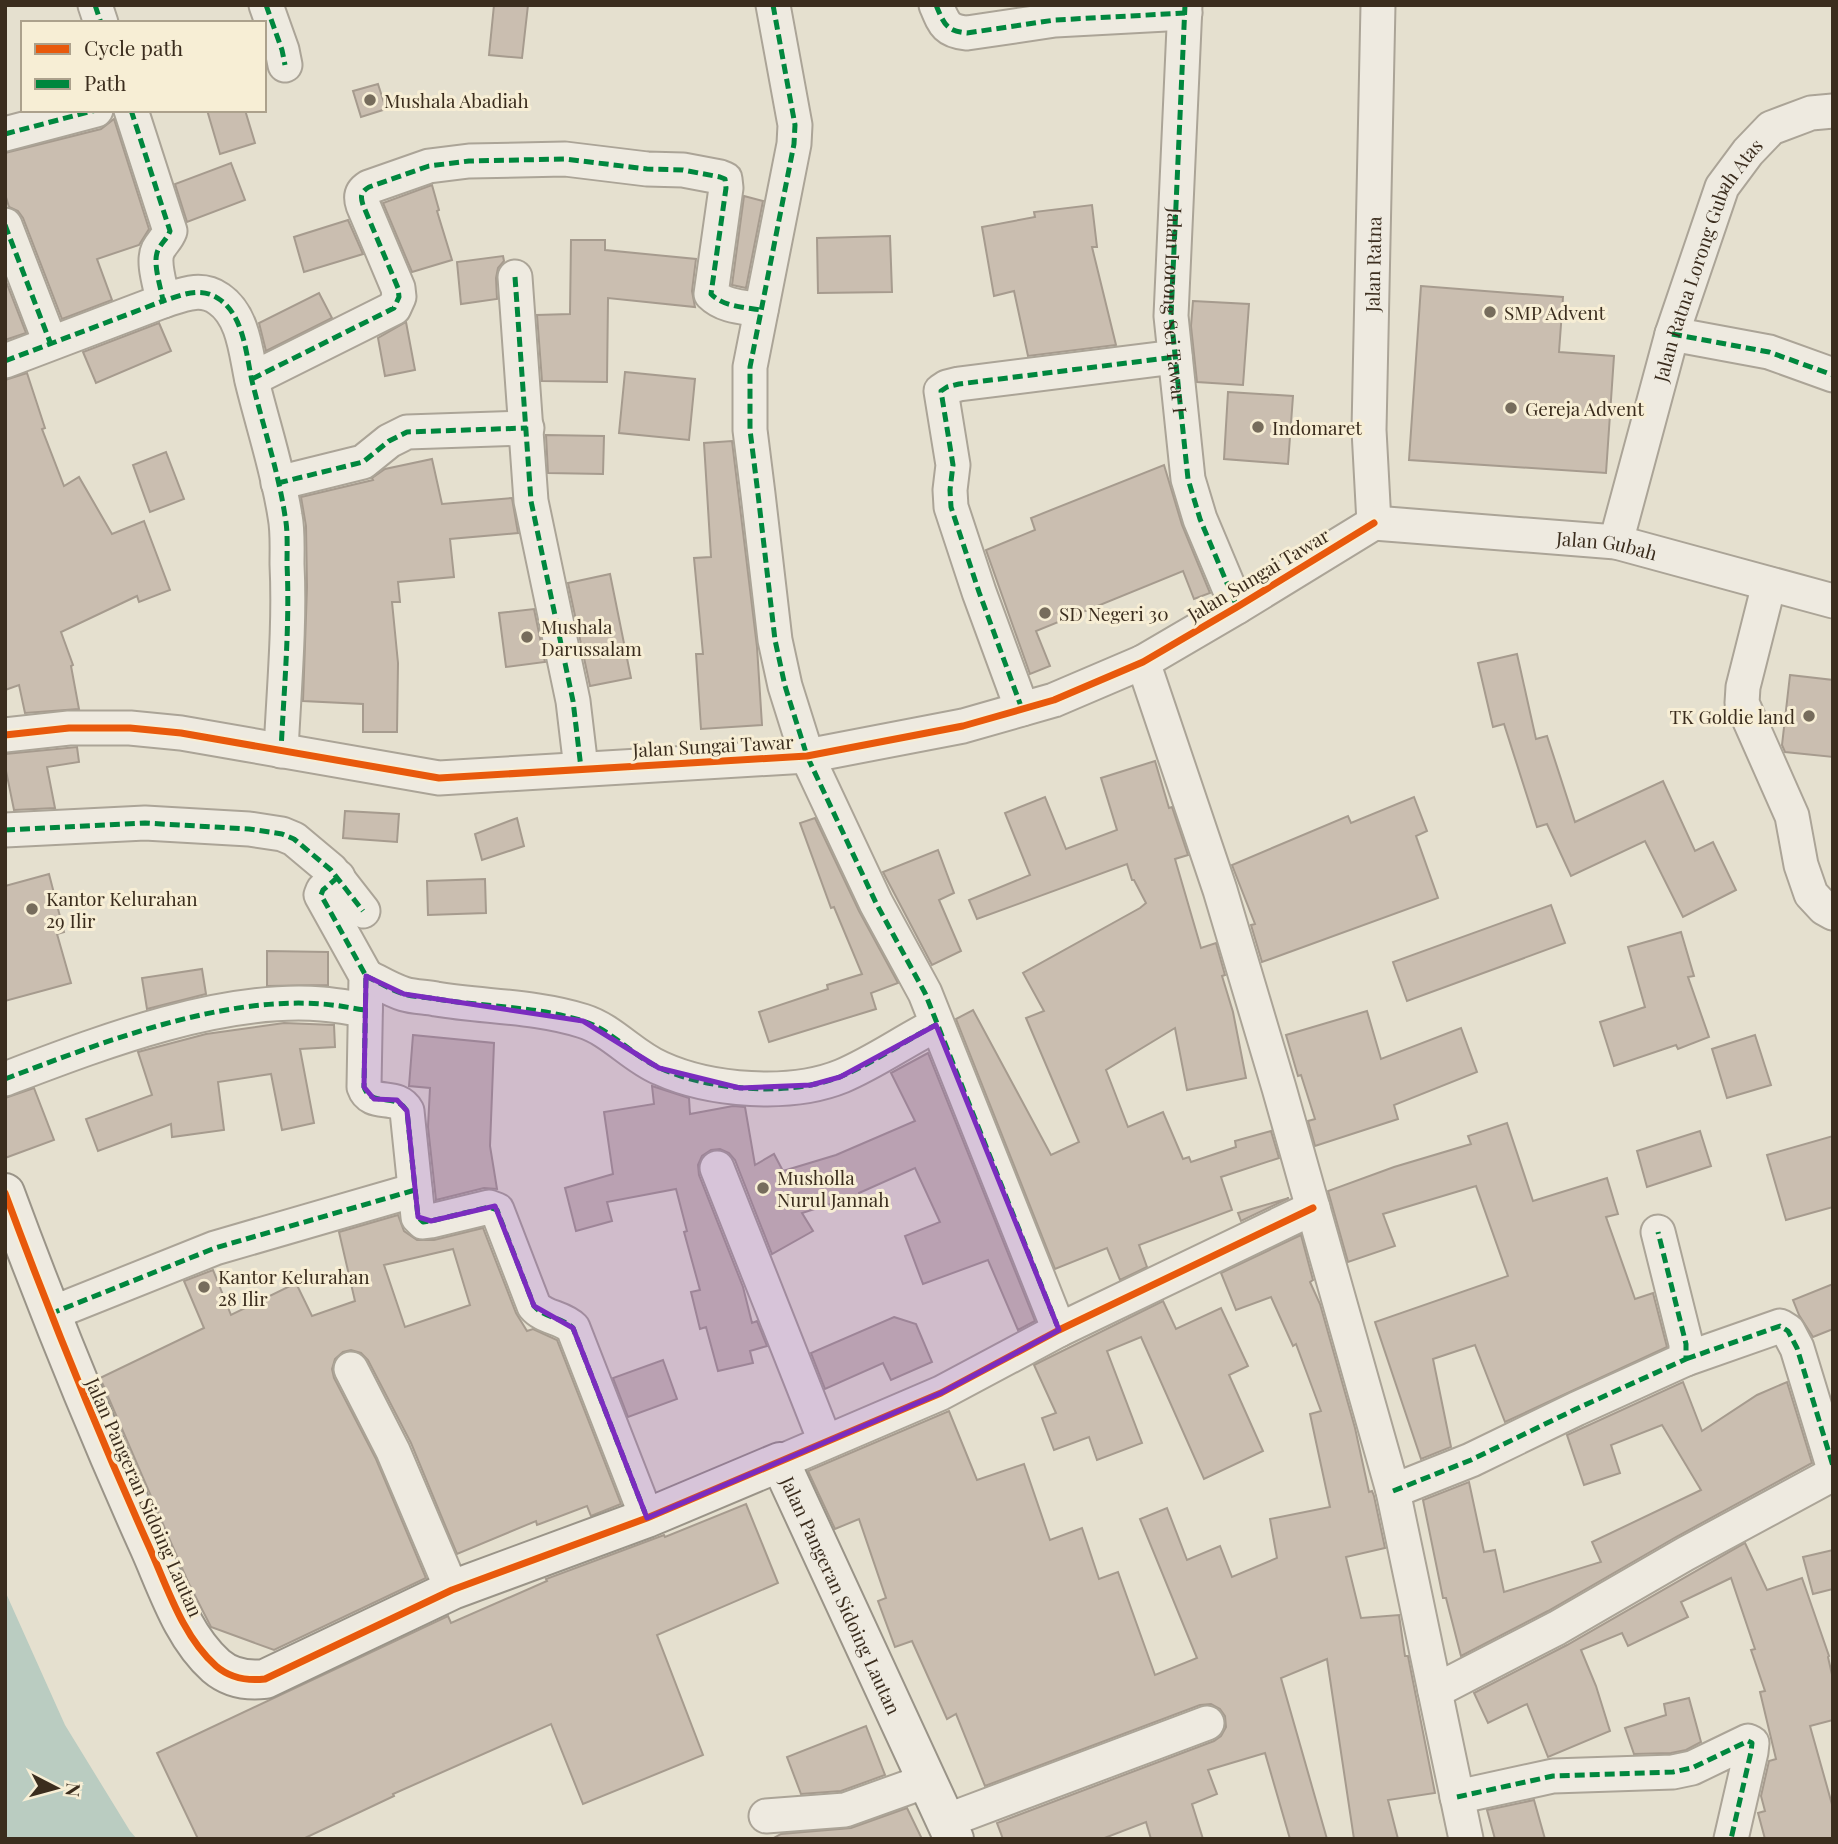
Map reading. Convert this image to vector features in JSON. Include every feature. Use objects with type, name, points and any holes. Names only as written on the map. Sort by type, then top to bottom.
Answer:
[{"type":"street","points":[[266,5],[285,65]]},
{"type":"street","points":[[773,5],[795,125],[794,144],[750,367],[750,430],[775,640],[785,686],[807,756],[876,903],[932,1013],[1059,1330]]},
{"type":"street","points":[[936,5],[943,22],[954,32],[967,33],[1055,20],[1185,9]]},
{"type":"street","name":"Jalan Ratna","points":[[1374,523],[1369,430],[1378,5]]},
{"type":"street","name":"Jalan Lorong Sei Tawar I","points":[[1185,9],[1171,290],[1175,357],[1188,479],[1200,519],[1237,607]]},
{"type":"street","name":"Jalan Ratna Lorong Gubah Atas","points":[[1616,542],[1672,334],[1722,187],[1748,152],[1771,128],[1811,113],[1833,111]]},
{"type":"street","points":[[5,134],[88,112]]},
{"type":"street","points":[[132,112],[170,231],[168,238],[158,249],[156,259],[163,301]]},
{"type":"street","points":[[252,379],[394,308],[400,297],[398,288],[361,195],[363,190],[369,187],[429,166],[469,161],[565,159],[647,169],[683,170],[725,179],[711,294],[732,305],[761,310]]},
{"type":"street","points":[[5,225],[50,342]]},
{"type":"street","points":[[515,277],[531,501],[573,701],[581,768]]},
{"type":"street","points":[[5,361],[190,292],[212,294],[228,305],[237,321],[247,351],[286,518],[289,606],[281,751]]},
{"type":"street","points":[[1672,334],[1769,352],[1833,375]]},
{"type":"street","points":[[1022,709],[951,507],[950,490],[954,465],[943,415],[942,391],[959,384],[1175,357]]},
{"type":"street","points":[[278,483],[363,462],[389,441],[407,432],[527,428]]},
{"type":"street","name":"Jalan Gubah","points":[[1374,523],[1616,542],[1833,601]]},
{"type":"street","name":"Jalan Sungai Tawar","points":[[5,735],[69,728],[130,728],[181,733],[439,778],[807,756],[963,726],[1055,700],[1143,662],[1374,523]]},
{"type":"street","points":[[1769,584],[1743,687],[1742,703],[1793,817],[1801,865],[1811,894],[1833,913]]},
{"type":"street","points":[[1143,662],[1215,875],[1393,1491],[1466,1839]]},
{"type":"street","points":[[5,830],[145,823],[282,834],[294,839],[332,883],[363,911]]},
{"type":"street","points":[[332,883],[321,897],[366,976],[364,1087],[367,1095],[373,1099],[397,1100],[404,1104],[407,1111],[418,1217],[424,1222],[489,1207],[497,1210],[534,1306],[543,1314],[573,1328],[647,1518]]},
{"type":"street","points":[[366,976],[404,994],[533,1011],[583,1021],[604,1030],[623,1046],[659,1068],[690,1079],[740,1088],[811,1085],[840,1077],[932,1013]]},
{"type":"street","points":[[5,1079],[99,1043],[204,1016],[256,1006],[324,1004],[365,1010]]},
{"type":"street","points":[[717,1168],[825,1441]]},
{"type":"street","points":[[50,1314],[215,1248],[415,1190]]},
{"type":"street","name":"Jalan Pangeran Sidoing Lautan","points":[[5,1194],[96,1429],[188,1633],[216,1667],[232,1676],[251,1681],[265,1679],[452,1590],[647,1518],[780,1462],[950,1830]]},
{"type":"street","points":[[780,1462],[941,1393],[1059,1330],[1313,1208]]},
{"type":"street","points":[[1658,1232],[1686,1344],[1686,1359]]},
{"type":"street","points":[[1393,1491],[1471,1460],[1686,1359],[1780,1326],[1788,1331],[1797,1348],[1833,1466]]},
{"type":"street","points":[[351,1369],[393,1451],[452,1590]]},
{"type":"street","points":[[1435,1691],[1557,1628],[1685,1554],[1833,1474]]},
{"type":"street","points":[[950,1830],[1207,1723]]},
{"type":"street","points":[[1457,1797],[1553,1776],[1673,1772],[1692,1768],[1748,1741],[1752,1743],[1751,1752],[1731,1839]]},
{"type":"street","points":[[766,1816],[845,1810],[926,1781]]},
{"type":"highlighted area","points":[[366,976],[404,994],[583,1021],[659,1068],[740,1088],[811,1085],[840,1077],[936,1025],[1059,1330],[941,1393],[647,1518],[573,1328],[534,1306],[495,1206],[431,1221],[418,1217],[407,1111],[397,1100],[374,1099],[364,1087]]},
{"type":"shaded area","points":[[5,1591],[65,1725],[137,1839],[5,1839]]},
{"type":"building","points":[[494,5],[528,5],[522,58],[489,55]]},
{"type":"building","name":"Mushala Abadiah","points":[[378,84],[386,109],[361,117],[353,91]]},
{"type":"building","points":[[208,112],[246,112],[255,143],[220,154]]},
{"type":"building","points":[[114,119],[149,229],[139,245],[97,259],[112,300],[62,319],[23,218],[18,211],[9,207],[5,194],[5,153],[101,129]]},
{"type":"building","points":[[231,163],[245,200],[187,222],[175,184]]},
{"type":"building","points":[[432,185],[452,260],[412,272],[383,203]]},
{"type":"building","points":[[744,196],[763,201],[746,288],[732,285]]},
{"type":"building","points":[[1092,205],[1097,247],[1092,247],[1116,345],[1028,356],[1014,291],[994,296],[982,227],[1035,217],[1034,212]]},
{"type":"building","points":[[348,220],[363,254],[304,272],[294,237]]},
{"type":"building","points":[[890,236],[892,292],[818,293],[817,238]]},
{"type":"building","points":[[571,240],[605,240],[605,250],[696,259],[692,291],[695,307],[608,298],[607,382],[542,381],[537,315],[570,314]]},
{"type":"building","points":[[503,256],[504,261],[498,268],[496,278],[497,299],[461,304],[457,262]]},
{"type":"building","points":[[7,284],[26,333],[5,340],[5,285]]},
{"type":"building","name":"Gereja Advent","points":[[1421,286],[1563,297],[1559,352],[1614,356],[1606,473],[1409,460]]},
{"type":"building","points":[[319,293],[332,318],[266,351],[259,323]]},
{"type":"building","points":[[1193,301],[1249,304],[1243,385],[1197,382],[1191,326]]},
{"type":"building","points":[[406,322],[415,370],[385,376],[378,338]]},
{"type":"building","points":[[159,323],[171,351],[96,383],[83,352]]},
{"type":"building","points":[[625,372],[695,379],[689,440],[619,433]]},
{"type":"building","points":[[27,373],[45,428],[42,429],[64,486],[79,477],[112,534],[144,521],[170,590],[139,602],[137,596],[61,632],[73,665],[71,666],[79,709],[25,713],[19,685],[5,690],[5,380]]},
{"type":"building","name":"Indomaret","points":[[1228,392],[1293,396],[1288,464],[1224,459]]},
{"type":"building","points":[[546,435],[604,436],[603,474],[548,473]]},
{"type":"building","points":[[732,441],[757,647],[762,725],[701,729],[696,654],[703,654],[694,558],[711,557],[704,443]]},
{"type":"building","points":[[166,452],[184,499],[150,512],[133,465]]},
{"type":"building","points":[[432,459],[442,504],[512,498],[518,533],[450,539],[454,577],[398,582],[400,602],[392,602],[398,663],[397,732],[363,732],[363,704],[303,701],[307,587],[306,526],[301,497],[373,480],[372,478],[385,469]]},
{"type":"building","points":[[1164,465],[1182,525],[1210,593],[1194,599],[1183,571],[1036,631],[1050,666],[1030,674],[986,550],[1035,530],[1031,518]]},
{"type":"building","points":[[610,574],[631,678],[590,686],[568,583]]},
{"type":"building","name":"Mushala Darussalam","points":[[534,609],[545,662],[506,667],[499,613]]},
{"type":"building","points":[[1517,654],[1536,739],[1547,736],[1575,822],[1663,781],[1695,851],[1713,842],[1736,890],[1683,917],[1645,841],[1571,876],[1547,824],[1537,827],[1504,724],[1493,727],[1478,663]]},
{"type":"building","name":"TK Goldie land","points":[[1790,675],[1833,680],[1833,757],[1785,752],[1782,745]]},
{"type":"building","points":[[77,747],[79,762],[47,767],[55,808],[14,810],[5,754]]},
{"type":"building","points":[[1155,761],[1169,808],[1172,807],[1188,855],[1175,859],[1201,948],[1216,943],[1246,1078],[1187,1090],[1175,1028],[1106,1070],[1128,1127],[1163,1112],[1183,1159],[1189,1157],[1191,1162],[1236,1147],[1235,1141],[1271,1131],[1279,1158],[1221,1177],[1232,1210],[1139,1245],[1147,1267],[1120,1280],[1107,1248],[1055,1269],[956,1019],[973,1010],[1051,1155],[1079,1142],[1026,1018],[1044,1011],[1023,973],[1146,903],[1132,880],[1127,864],[977,919],[969,900],[1030,875],[1005,813],[1045,797],[1066,849],[1117,830],[1101,778]]},
{"type":"building","points":[[1414,797],[1427,831],[1416,836],[1438,898],[1262,962],[1251,925],[1255,924],[1232,865],[1348,816],[1351,823]]},
{"type":"building","points":[[345,811],[399,814],[397,842],[343,838]]},
{"type":"building","points":[[517,818],[524,846],[482,860],[475,834]]},
{"type":"building","points":[[815,818],[859,911],[898,983],[871,993],[876,1009],[769,1042],[759,1012],[828,989],[827,985],[862,974],[834,907],[831,908],[800,823]]},
{"type":"building","points":[[938,850],[954,893],[939,900],[961,951],[932,965],[883,872]]},
{"type":"building","points":[[49,874],[64,932],[57,934],[71,983],[5,1001],[5,886]]},
{"type":"building","points":[[485,879],[486,913],[428,915],[427,881]]},
{"type":"building","points":[[1551,905],[1565,943],[1407,1001],[1393,962]]},
{"type":"building","points":[[1681,932],[1694,976],[1688,977],[1709,1037],[1678,1049],[1676,1045],[1614,1066],[1600,1022],[1645,1007],[1628,947]]},
{"type":"building","points":[[267,951],[328,952],[328,985],[267,986]]},
{"type":"building","points":[[202,969],[206,994],[147,1009],[142,978]]},
{"type":"building","points":[[1367,1011],[1381,1059],[1461,1028],[1477,1072],[1394,1105],[1398,1119],[1315,1146],[1308,1121],[1315,1119],[1286,1035]]},
{"type":"building","points":[[284,1023],[334,1025],[335,1047],[300,1049],[314,1123],[282,1130],[271,1074],[218,1082],[224,1130],[172,1137],[171,1124],[98,1151],[86,1119],[152,1095],[138,1052],[206,1034]]},
{"type":"building","points":[[413,1035],[494,1043],[490,1146],[497,1189],[484,1188],[436,1200],[428,1127],[430,1088],[409,1086]]},
{"type":"building","points":[[1755,1035],[1771,1085],[1727,1098],[1712,1049]]},
{"type":"building","points":[[928,1053],[1035,1321],[1018,1330],[988,1260],[923,1284],[905,1236],[940,1222],[915,1168],[859,1195],[802,1213],[813,1231],[772,1254],[735,1160],[720,1149],[711,1150],[702,1156],[698,1165],[699,1175],[743,1287],[752,1323],[757,1321],[767,1346],[750,1351],[753,1363],[718,1371],[706,1327],[700,1329],[691,1292],[700,1290],[684,1232],[687,1231],[676,1189],[607,1202],[612,1221],[576,1231],[565,1188],[613,1174],[604,1112],[654,1104],[652,1086],[689,1098],[690,1114],[733,1106],[745,1107],[755,1165],[774,1154],[783,1171],[836,1155],[915,1121],[891,1073]]},
{"type":"building","points":[[34,1088],[54,1140],[5,1158],[5,1098]]},
{"type":"building","points":[[1507,1123],[1533,1201],[1607,1178],[1618,1214],[1606,1217],[1635,1299],[1653,1293],[1667,1347],[1505,1422],[1475,1345],[1433,1359],[1451,1447],[1421,1459],[1375,1322],[1508,1276],[1476,1186],[1383,1214],[1395,1246],[1348,1262],[1328,1191],[1394,1167],[1471,1144],[1468,1136]]},
{"type":"building","points":[[1700,1131],[1711,1166],[1647,1187],[1637,1151]]},
{"type":"building","points":[[1833,1136],[1833,1207],[1786,1220],[1767,1155]]},
{"type":"building","points":[[1289,1198],[1241,1221],[1238,1213]]},
{"type":"building","points":[[398,1215],[404,1231],[417,1240],[434,1240],[483,1228],[516,1313],[527,1331],[533,1329],[557,1340],[621,1504],[591,1516],[587,1506],[537,1525],[536,1521],[457,1554],[411,1443],[368,1360],[361,1353],[351,1350],[343,1352],[335,1359],[332,1369],[334,1378],[376,1459],[426,1578],[274,1650],[211,1627],[188,1582],[100,1378],[204,1328],[184,1281],[213,1270],[231,1315],[296,1283],[312,1316],[355,1301],[339,1232]],"holes":[[[453,1249],[470,1305],[405,1327],[384,1265]]]},
{"type":"building","points":[[1301,1235],[1313,1280],[1310,1282],[1320,1304],[1355,1428],[1385,1548],[1346,1557],[1361,1618],[1399,1615],[1405,1656],[1408,1656],[1435,1793],[1388,1800],[1398,1839],[1354,1839],[1327,1659],[1281,1678],[1327,1839],[1290,1839],[1265,1753],[1208,1770],[1217,1794],[1192,1804],[1203,1839],[1151,1839],[1146,1822],[1102,1839],[1003,1839],[997,1823],[1214,1741],[1226,1727],[1225,1716],[1211,1704],[1200,1705],[985,1786],[956,1714],[947,1719],[912,1641],[895,1647],[878,1601],[886,1598],[859,1519],[835,1529],[808,1471],[949,1411],[977,1480],[1024,1464],[1050,1540],[1082,1528],[1099,1579],[1118,1572],[1155,1675],[1197,1658],[1140,1519],[1167,1508],[1187,1560],[1220,1546],[1232,1577],[1277,1558],[1270,1519],[1330,1507],[1310,1414],[1321,1411],[1296,1344],[1293,1346],[1271,1297],[1236,1310],[1221,1273]]},
{"type":"building","points":[[1833,1284],[1833,1329],[1813,1337],[1793,1300]]},
{"type":"building","points":[[1163,1301],[1176,1329],[1221,1308],[1248,1366],[1229,1375],[1263,1451],[1204,1479],[1141,1337],[1107,1351],[1142,1443],[1097,1460],[1089,1437],[1054,1450],[1042,1418],[1056,1413],[1034,1365]]},
{"type":"building","points":[[894,1317],[916,1324],[932,1362],[891,1380],[883,1363],[825,1389],[811,1353]]},
{"type":"building","points":[[663,1360],[677,1399],[628,1417],[613,1378]]},
{"type":"building","points":[[1683,1382],[1702,1431],[1757,1395],[1787,1382],[1812,1463],[1548,1611],[1461,1656],[1446,1598],[1443,1598],[1423,1500],[1469,1482],[1484,1552],[1495,1550],[1504,1592],[1601,1562],[1592,1542],[1701,1490],[1662,1425],[1611,1445],[1620,1473],[1584,1485],[1567,1435]]},
{"type":"building","points":[[746,1504],[778,1583],[657,1635],[703,1755],[583,1804],[551,1724],[393,1794],[394,1796],[303,1839],[198,1839],[157,1753],[448,1616],[451,1623],[547,1581],[546,1579],[664,1535],[665,1537]]},
{"type":"building","points":[[1745,1543],[1767,1590],[1802,1578],[1829,1656],[1833,1679],[1833,1720],[1810,1726],[1833,1808],[1833,1839],[1765,1839],[1758,1813],[1765,1811],[1761,1796],[1769,1761],[1776,1759],[1760,1692],[1765,1691],[1751,1650],[1755,1649],[1731,1578],[1681,1602],[1688,1617],[1628,1646],[1622,1633],[1581,1650],[1610,1731],[1548,1757],[1527,1704],[1488,1723],[1474,1693],[1567,1645]]},
{"type":"building","points":[[1833,1550],[1833,1589],[1813,1594],[1803,1557]]},
{"type":"building","points":[[1689,1698],[1701,1742],[1686,1750],[1671,1753],[1634,1754],[1625,1728],[1666,1715],[1664,1704]]},
{"type":"building","points":[[866,1726],[885,1775],[841,1791],[801,1794],[787,1757]]},
{"type":"building","points":[[1534,1800],[1545,1839],[1495,1839],[1487,1810]]},
{"type":"building","points":[[907,1808],[922,1839],[772,1839],[781,1834],[851,1828]]},
{"type":"marked path","points":[[95,5],[100,21]]},
{"type":"marked path","points":[[266,5],[285,65]]},
{"type":"marked path","points":[[773,5],[795,125],[794,144],[750,367],[750,430],[775,640],[785,686],[807,756],[876,903],[925,993],[1059,1330]]},
{"type":"marked path","points":[[936,5],[950,28],[967,33],[1055,20],[1185,13]]},
{"type":"marked path","points":[[1185,5],[1171,316],[1188,479],[1200,519],[1237,607]]},
{"type":"marked path","points":[[5,134],[88,112]]},
{"type":"marked path","points":[[132,112],[170,231],[156,255],[163,301],[191,293],[205,293],[219,299],[234,315],[243,336],[282,499],[287,528],[288,587],[281,751]]},
{"type":"marked path","points":[[252,379],[394,308],[399,297],[398,288],[363,205],[362,194],[369,187],[429,166],[469,161],[565,159],[647,169],[683,170],[725,179],[711,294],[728,304],[761,310]]},
{"type":"marked path","points":[[5,225],[50,342]]},
{"type":"marked path","points":[[515,277],[531,501],[573,701],[581,768]]},
{"type":"marked path","points":[[5,361],[163,301]]},
{"type":"marked path","points":[[1672,334],[1769,352],[1833,375]]},
{"type":"marked path","points":[[1022,709],[951,507],[953,465],[941,391],[959,384],[1175,357]]},
{"type":"marked path","points":[[278,483],[363,462],[389,441],[407,432],[527,428]]},
{"type":"marked path","points":[[5,830],[145,823],[249,829],[282,834],[294,839],[331,870],[363,911]]},
{"type":"marked path","points":[[338,877],[321,895],[366,976],[364,1087],[372,1097],[397,1102],[407,1111],[418,1217],[423,1222],[489,1207],[497,1210],[534,1306],[573,1328],[647,1518]]},
{"type":"marked path","points":[[366,976],[408,995],[528,1010],[583,1021],[603,1030],[660,1068],[680,1076],[726,1086],[775,1089],[822,1083],[866,1064],[936,1025]]},
{"type":"marked path","points":[[5,1079],[120,1037],[243,1007],[283,1003],[322,1004],[365,1010]]},
{"type":"marked path","points":[[50,1314],[215,1248],[415,1190]]},
{"type":"marked path","points":[[1393,1491],[1471,1460],[1686,1359],[1686,1344],[1658,1232]]},
{"type":"marked path","points":[[1686,1359],[1780,1326],[1788,1331],[1797,1348],[1833,1466]]},
{"type":"marked path","points":[[1457,1797],[1553,1776],[1673,1772],[1692,1768],[1748,1741],[1752,1743],[1751,1752],[1731,1839]]},
{"type":"cycle path","points":[[5,735],[69,728],[130,728],[181,733],[439,778],[807,756],[963,726],[1054,700],[1143,662],[1374,523]]},
{"type":"cycle path","points":[[5,1193],[91,1412],[184,1624],[216,1666],[233,1676],[252,1680],[265,1679],[452,1590],[647,1518],[941,1393],[1059,1330],[1313,1208]]},
{"type":"place","name":"Mushala Abadiah","points":[[370,100]]},
{"type":"place","name":"SMP Advent","points":[[1490,312]]},
{"type":"place","name":"Gereja Advent","points":[[1511,408]]},
{"type":"place","name":"Indomaret","points":[[1258,427]]},
{"type":"place","name":"SD Negeri 30","points":[[1045,613]]},
{"type":"place","name":"Mushala Darussalam","points":[[527,637]]},
{"type":"place","name":"TK Goldie land","points":[[1809,716]]},
{"type":"place","name":"Kantor Kelurahan 29 Ilir","points":[[32,909]]},
{"type":"place","name":"Musholla Nurul Jannah","points":[[763,1188]]},
{"type":"place","name":"Kantor Kelurahan 28 Ilir","points":[[204,1287]]}]
